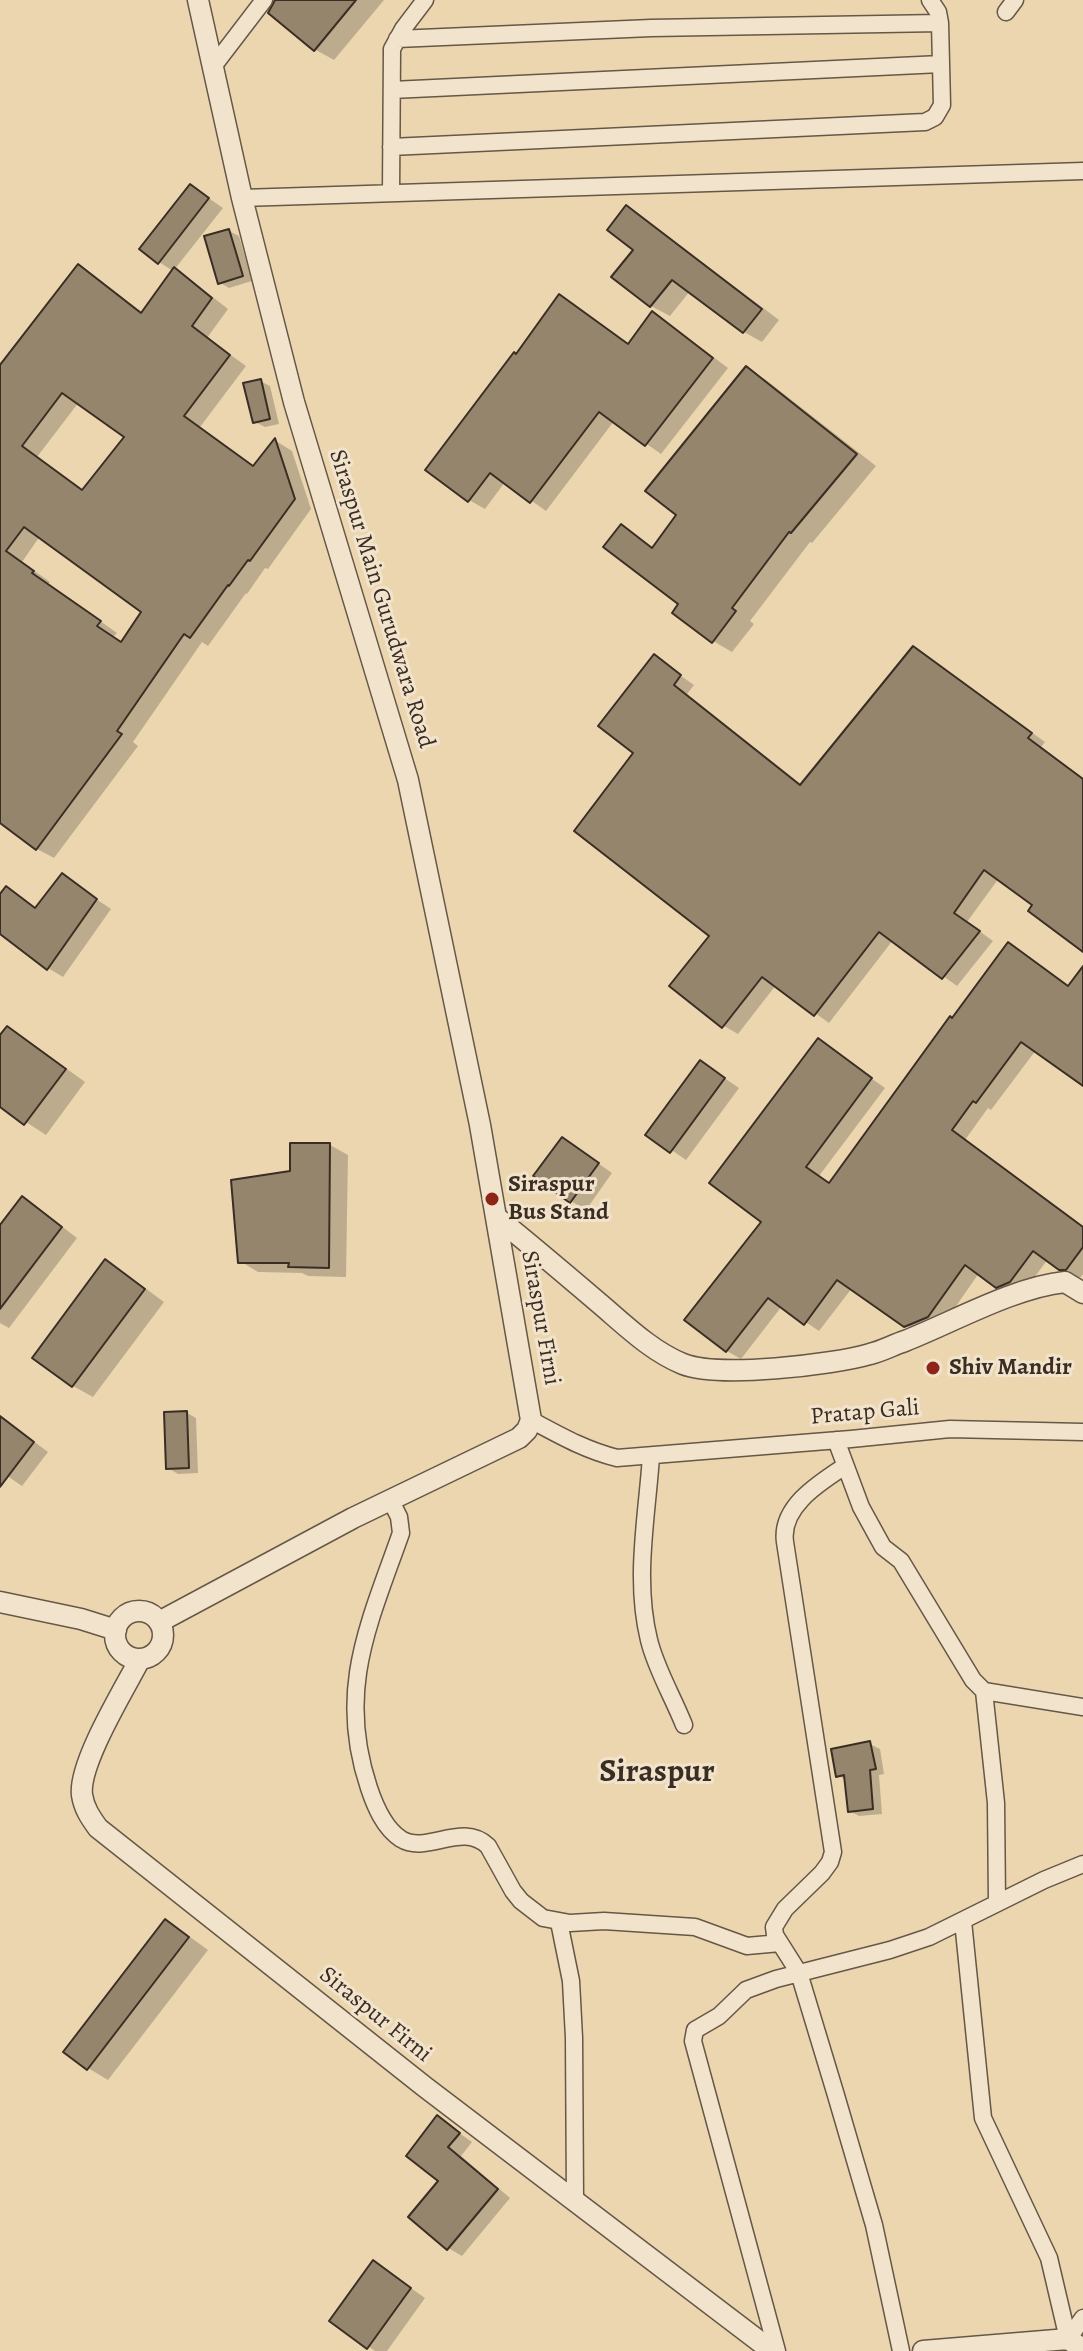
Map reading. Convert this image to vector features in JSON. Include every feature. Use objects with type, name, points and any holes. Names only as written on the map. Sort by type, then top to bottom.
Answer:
[{"type":"street","name":"Siraspur Main Gurudwara Road","points":[[198,0],[242,198],[294,402],[408,780],[480,1125],[496,1217]]},
{"type":"street","points":[[212,68],[264,0]]},
{"type":"street","points":[[391,193],[392,49],[425,0]]},
{"type":"street","points":[[391,147],[925,122],[935,117],[942,105],[940,23],[938,12],[930,0]]},
{"type":"street","points":[[397,39],[651,28],[940,23]]},
{"type":"street","points":[[392,90],[941,64]]},
{"type":"street","points":[[242,198],[1083,171]]},
{"type":"street","name":"Siraspur Firni","points":[[496,1217],[653,1348],[686,1366],[736,1370],[814,1364],[869,1355],[1034,1289],[1065,1282],[1083,1293]]},
{"type":"street","name":"Siraspur Firni","points":[[159,1622],[353,1518],[519,1438],[527,1430],[531,1420],[496,1217]]},
{"type":"street","name":"Pratap Gali","points":[[531,1420],[596,1453],[617,1458],[950,1429],[1083,1432]]},
{"type":"street","points":[[836,1440],[861,1507],[883,1547],[901,1561],[973,1680],[984,1691],[1083,1707]]},
{"type":"street","points":[[651,1456],[642,1553],[645,1615],[654,1656],[684,1725]]},
{"type":"street","points":[[845,1466],[824,1479],[801,1500],[784,1526],[833,1852],[822,1873],[774,1927],[775,1935],[799,1973],[874,2225],[901,2351]]},
{"type":"street","points":[[391,1501],[399,1517],[401,1533],[363,1639],[354,1699],[360,1755],[375,1806],[387,1825],[405,1842],[414,1844],[466,1836],[483,1841],[513,1891],[543,1918],[559,1922],[604,1921],[695,1927],[747,1946],[780,1943]]},
{"type":"street","points":[[0,1602],[81,1619],[116,1630]]},
{"type":"street","points":[[144,1611],[159,1622],[163,1638],[155,1652],[140,1659],[119,1647],[116,1630],[126,1615],[144,1611]]},
{"type":"street","name":"Siraspur Firni","points":[[140,1659],[87,1765],[82,1792],[87,1812],[98,1828],[425,2087],[762,2345],[774,2351]]},
{"type":"street","points":[[984,1691],[996,1803],[997,1902]]},
{"type":"street","points":[[774,2351],[693,2035],[699,2026],[719,2016],[746,1990],[929,1937],[997,1902],[1083,1864]]},
{"type":"street","points":[[963,1921],[983,2118],[1049,2258],[1075,2344]]},
{"type":"street","points":[[559,1922],[571,1981],[575,2200]]},
{"type":"street","points":[[1075,2344],[1083,2318]]},
{"type":"street","points":[[923,2351],[1075,2344]]},
{"type":"building","points":[[275,0],[356,0],[314,51],[268,13]]},
{"type":"building","points":[[190,184],[209,198],[158,264],[139,249]]},
{"type":"building","points":[[626,205],[762,309],[743,333],[672,280],[650,307],[611,277],[633,250],[607,230]]},
{"type":"building","points":[[229,229],[243,276],[218,284],[204,236]]},
{"type":"building","points":[[78,264],[141,313],[174,267],[212,298],[192,326],[230,355],[184,416],[253,466],[275,438],[295,499],[190,638],[184,634],[117,731],[122,734],[36,850],[0,823],[0,365]],"holes":[[[62,393],[124,437],[82,490],[22,446]],[[24,527],[141,612],[121,642],[97,626],[101,621],[6,551]]]},
{"type":"building","points":[[559,294],[628,344],[652,311],[713,358],[645,446],[599,412],[530,503],[490,473],[468,502],[425,470]]},
{"type":"building","points":[[746,366],[857,454],[789,532],[732,608],[736,611],[712,643],[672,613],[678,604],[603,547],[621,524],[652,548],[676,515],[645,491]]},
{"type":"building","points":[[261,379],[270,419],[253,423],[243,383]]},
{"type":"building","points":[[913,646],[1032,733],[1028,738],[1083,779],[1083,952],[1028,911],[1032,905],[984,870],[954,913],[980,931],[942,979],[879,932],[814,1016],[762,977],[722,1028],[669,986],[709,936],[574,831],[633,753],[598,726],[654,654],[681,675],[674,685],[800,785]]},
{"type":"building","points":[[62,873],[97,899],[47,970],[0,934],[0,894],[6,886],[35,908]]},
{"type":"building","points":[[1008,942],[1068,986],[1083,966],[1083,1086],[1021,1042],[952,1130],[1083,1227],[1083,1247],[1066,1270],[1059,1270],[1033,1251],[1010,1282],[996,1288],[965,1265],[928,1317],[904,1327],[837,1280],[804,1325],[768,1298],[726,1352],[684,1320],[761,1222],[709,1183],[818,1038],[872,1078],[806,1167],[829,1183],[950,1016],[952,1018]]},
{"type":"building","points":[[7,1026],[66,1069],[24,1125],[0,1107],[0,1035]]},
{"type":"building","points":[[700,1060],[725,1078],[670,1153],[645,1135]]},
{"type":"building","points":[[562,1137],[599,1163],[570,1203],[533,1176]]},
{"type":"building","points":[[290,1143],[330,1143],[329,1268],[288,1267],[289,1263],[238,1263],[231,1180],[290,1171]]},
{"type":"building","points":[[22,1196],[62,1227],[0,1309],[0,1225]]},
{"type":"building","points":[[105,1259],[145,1289],[72,1387],[32,1358]]},
{"type":"building","points":[[187,1411],[189,1468],[166,1469],[164,1412]]},
{"type":"building","points":[[0,1416],[34,1442],[0,1487]]},
{"type":"building","points":[[870,1741],[876,1769],[870,1770],[873,1809],[848,1812],[844,1775],[836,1777],[831,1749]]},
{"type":"building","points":[[165,1919],[189,1937],[87,2070],[63,2052]]},
{"type":"building","points":[[437,2115],[460,2133],[448,2147],[498,2189],[447,2250],[408,2217],[438,2181],[406,2156]]},
{"type":"building","points":[[373,2260],[411,2288],[367,2349],[329,2321]]},
{"type":"place","name":"Siraspur Bus Stand","points":[[492,1199]]},
{"type":"place","name":"Shiv Mandir","points":[[933,1368]]},
{"type":"district","name":"Siraspur","points":[[657,1773]]}]
